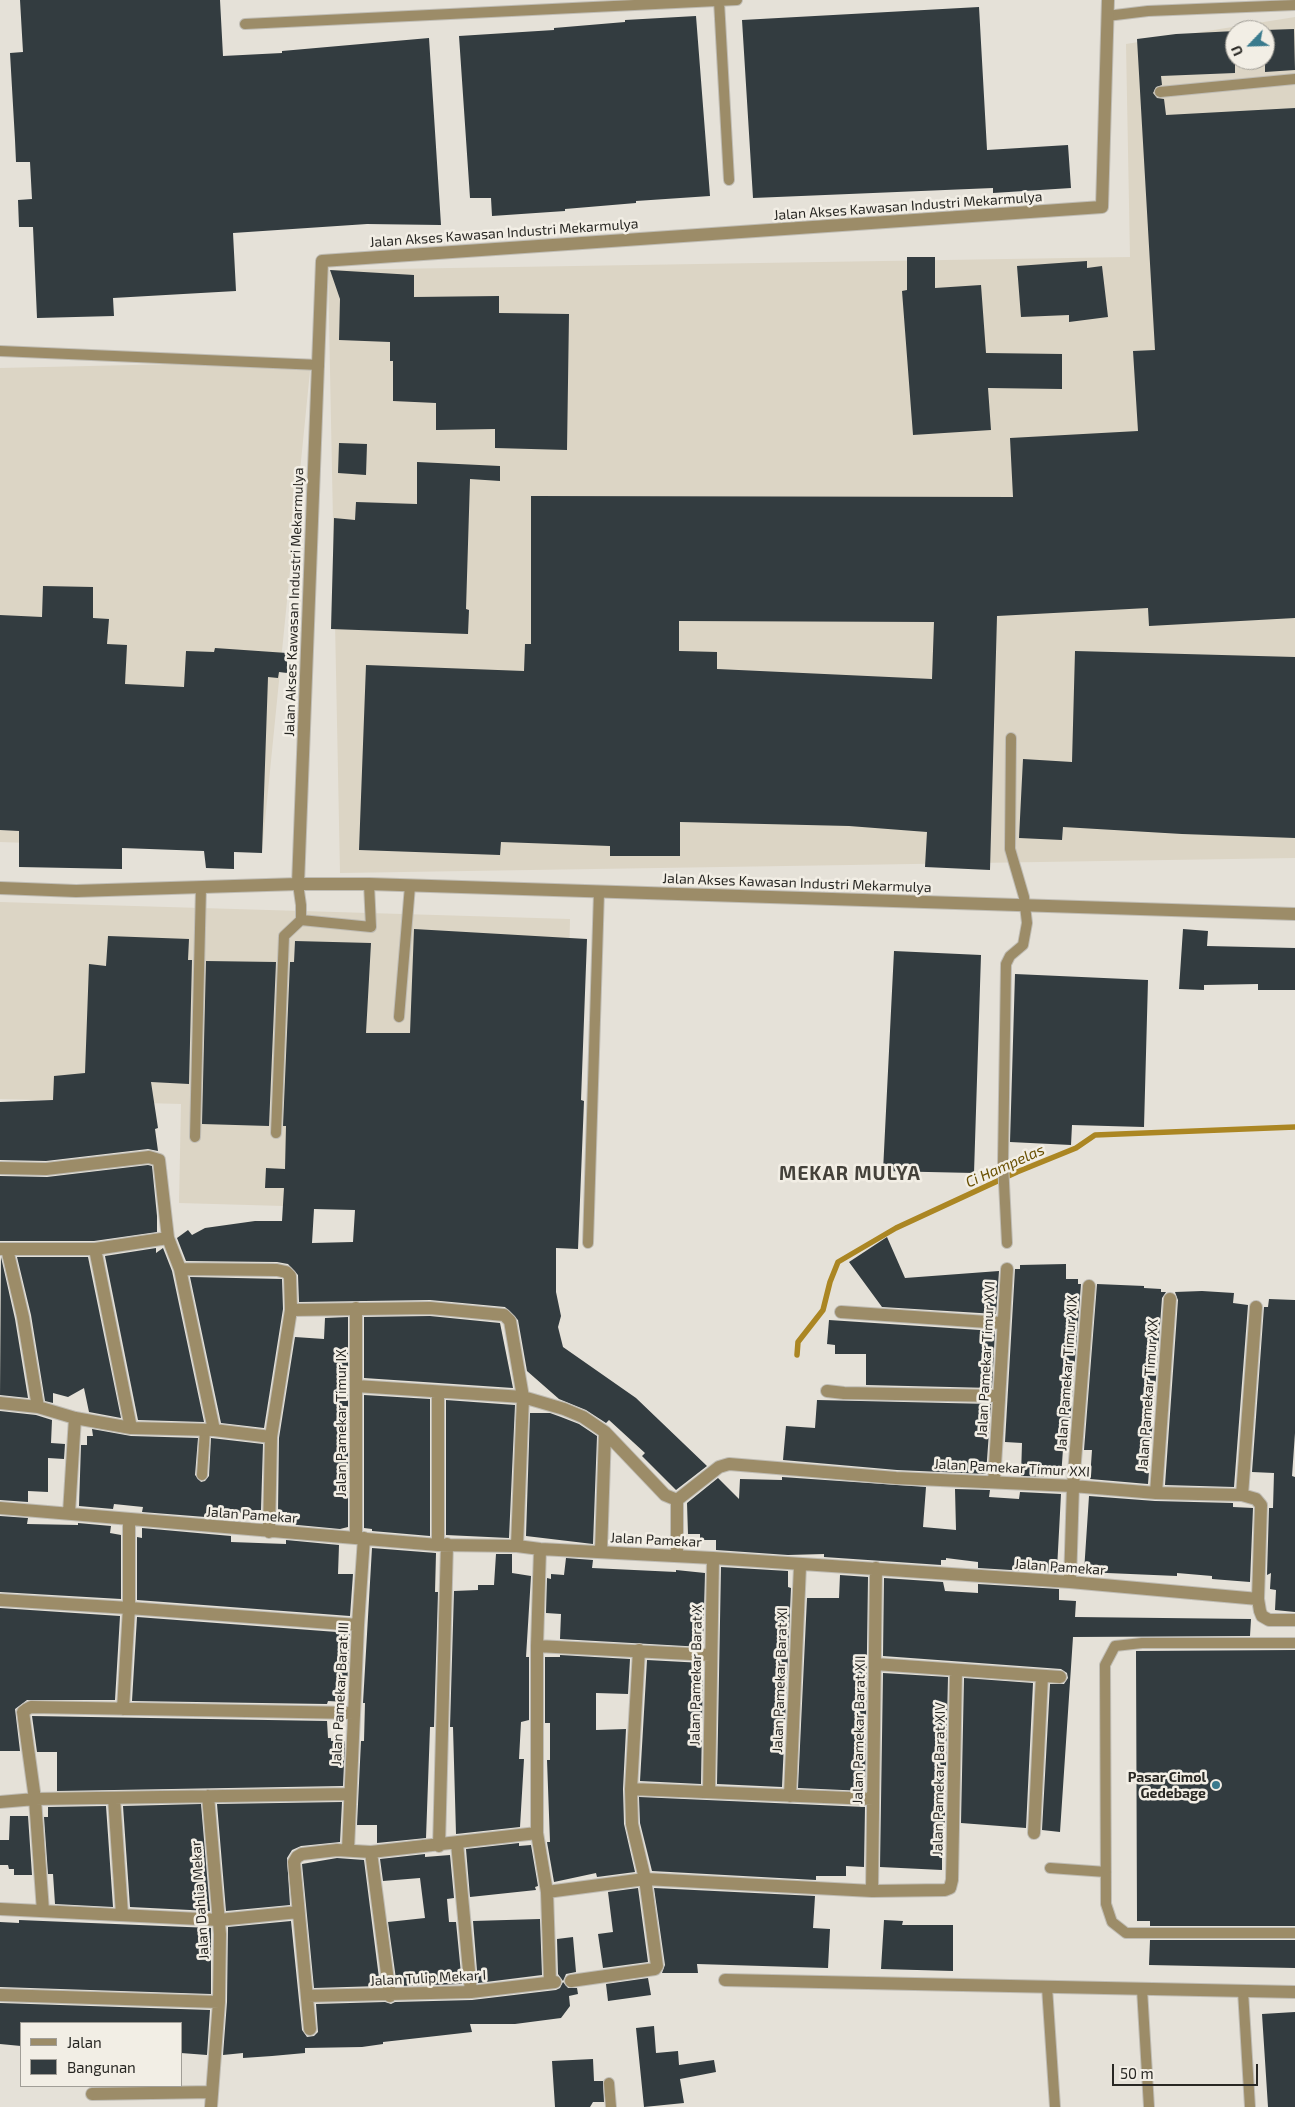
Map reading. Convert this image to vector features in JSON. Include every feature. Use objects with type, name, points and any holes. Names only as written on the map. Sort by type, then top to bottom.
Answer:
[{"type":"street","name":"Jalan Akses Kawasan Industri Mekarmulya","points":[[298,884],[322,261],[1102,207],[1108,0]]},
{"type":"street","name":"Jalan Akses Kawasan Industri Mekarmulya","points":[[0,888],[76,891],[298,884],[369,884],[1295,914]]},
{"type":"street","points":[[0,1168],[46,1169],[156,1158],[161,1164],[168,1238],[180,1269],[209,1430]]},
{"type":"street","points":[[38,1407],[23,1317],[3,1249],[96,1249],[168,1238]]},
{"type":"street","points":[[96,1249],[131,1428]]},
{"type":"street","points":[[180,1269],[277,1270],[286,1272],[290,1276],[292,1285],[291,1310],[270,1437],[269,1532]]},
{"type":"street","name":"Jalan Pamekar Timur XVI","points":[[994,1482],[1006,1269]]},
{"type":"street","name":"Jalan Pamekar Timur XIX","points":[[1070,1582],[1073,1486],[1089,1286]]},
{"type":"street","name":"Jalan Pamekar Timur XX","points":[[1156,1493],[1170,1300]]},
{"type":"street","points":[[1256,1307],[1242,1495],[1256,1499],[1261,1505],[1258,1599],[1260,1611],[1269,1620],[1295,1620]]},
{"type":"street","name":"Jalan Pamekar Timur IX","points":[[356,1308],[360,1538]]},
{"type":"street","points":[[291,1310],[430,1308],[504,1315],[510,1321],[523,1397],[517,1546]]},
{"type":"street","points":[[841,1312],[1002,1323]]},
{"type":"street","points":[[356,1386],[523,1397],[564,1409],[605,1432],[665,1495],[677,1500],[677,1556]]},
{"type":"street","points":[[827,1391],[852,1394],[999,1396]]},
{"type":"street","points":[[438,1392],[442,1545],[439,1846]]},
{"type":"street","points":[[0,1403],[38,1407],[75,1418],[131,1428],[209,1430],[270,1437]]},
{"type":"street","points":[[69,1513],[75,1418]]},
{"type":"street","points":[[601,1552],[605,1432]]},
{"type":"street","name":"Jalan Pamekar Timur XXI","points":[[677,1500],[720,1467],[728,1464],[896,1478],[1073,1486],[1156,1493],[1242,1495]]},
{"type":"street","name":"Jalan Pamekar","points":[[0,1508],[442,1545],[517,1546],[540,1549],[713,1558],[800,1566],[876,1568],[1070,1582],[1258,1599]]},
{"type":"street","points":[[123,1709],[128,1608],[129,1520]]},
{"type":"street","name":"Jalan Pamekar Barat III","points":[[348,1850],[360,1538]]},
{"type":"street","points":[[540,1549],[537,1646],[537,1833],[547,1892],[645,1879],[872,1891]]},
{"type":"street","name":"Jalan Pamekar Barat X","points":[[709,1792],[713,1558]]},
{"type":"street","name":"Jalan Pamekar Barat XI","points":[[790,1796],[800,1566]]},
{"type":"street","name":"Jalan Pamekar Barat XII","points":[[872,1891],[876,1568]]},
{"type":"street","points":[[0,1600],[358,1625]]},
{"type":"street","points":[[537,1646],[710,1655]]},
{"type":"street","points":[[571,1980],[655,1969],[657,1966],[645,1879],[632,1824],[631,1789],[639,1650]]},
{"type":"street","points":[[875,1664],[1060,1676]]},
{"type":"street","name":"Jalan Pamekar Barat XIV","points":[[872,1891],[945,1890],[950,1888],[952,1880],[956,1670]]},
{"type":"street","points":[[1034,1833],[1042,1676]]},
{"type":"street","points":[[43,1911],[36,1799],[24,1712],[27,1709],[31,1707],[354,1713]]},
{"type":"street","points":[[631,1789],[873,1799]]},
{"type":"street","points":[[0,1802],[36,1799],[350,1794]]},
{"type":"street","name":"Jalan Dahlia Mekar","points":[[208,1796],[219,1920],[219,2002],[211,2107]]},
{"type":"street","points":[[114,1798],[122,1914]]},
{"type":"street","points":[[310,2030],[294,1862],[297,1857],[302,1854],[348,1850],[371,1852],[439,1846],[537,1833]]},
{"type":"street","points":[[457,1843],[471,1992]]},
{"type":"street","points":[[371,1852],[390,1996]]},
{"type":"street","name":"Jalan Tulip Mekar I","points":[[307,1996],[390,1996],[471,1992],[553,1982],[547,1892]]},
{"type":"street","points":[[0,1909],[219,1920],[298,1912]]},
{"type":"street","points":[[725,1980],[1295,1992]]},
{"type":"street","points":[[0,1995],[219,2002]]},
{"type":"street","points":[[92,2096],[212,2092]]},
{"type":"lane","points":[[244,24],[737,0]]},
{"type":"lane","points":[[719,1],[729,180]]},
{"type":"lane","points":[[1107,16],[1148,11],[1295,5]]},
{"type":"lane","points":[[1160,92],[1295,79]]},
{"type":"lane","points":[[0,351],[319,365]]},
{"type":"lane","points":[[1007,1244],[1003,1163],[1006,964],[1010,956],[1023,946],[1027,923],[1025,905],[1010,849],[1011,738]]},
{"type":"lane","points":[[276,1133],[284,936],[301,920],[298,884]]},
{"type":"lane","points":[[301,920],[371,928],[369,884]]},
{"type":"lane","points":[[399,1017],[410,886]]},
{"type":"lane","points":[[195,1137],[201,887]]},
{"type":"lane","points":[[588,1243],[599,892]]},
{"type":"lane","points":[[202,1475],[209,1430]]},
{"type":"lane","points":[[1295,1643],[1142,1643],[1115,1646],[1105,1665],[1106,1904],[1112,1922],[1126,1933],[1295,1933]]},
{"type":"lane","points":[[1050,1868],[1106,1872]]},
{"type":"lane","points":[[1047,1987],[1055,2107]]},
{"type":"lane","points":[[1142,1989],[1149,2107]]},
{"type":"lane","points":[[1244,1991],[1250,2107]]},
{"type":"lane","points":[[609,2083],[611,2107]]},
{"type":"shaded area","points":[[1295,17],[1295,858],[340,873],[328,270],[1130,257],[1126,44],[1225,28],[1225,70],[1275,70],[1275,20]]},
{"type":"shaded area","points":[[311,361],[262,851],[0,842],[0,368]]},
{"type":"shaded area","points":[[0,902],[570,919],[563,1214],[179,1203],[181,1104],[0,1099]]},
{"type":"building","points":[[20,0],[220,0],[223,56],[282,53],[282,51],[429,38],[441,225],[367,224],[233,233],[236,291],[113,298],[114,316],[37,318],[33,227],[19,227],[18,200],[32,199],[30,162],[16,162],[10,53],[23,52]]},
{"type":"building","points":[[979,7],[987,150],[1068,145],[1071,188],[993,193],[993,188],[753,198],[742,20]]},
{"type":"building","points":[[696,16],[710,196],[636,201],[636,203],[565,209],[565,211],[492,216],[491,198],[470,198],[459,36],[554,30],[554,28],[625,22],[625,20]]},
{"type":"building","points":[[1294,29],[1295,70],[1265,72],[1265,70],[1275,70],[1275,30]]},
{"type":"building","points":[[1225,32],[1225,70],[1235,70],[1235,73],[1161,76],[1162,85],[1156,87],[1153,93],[1157,98],[1164,99],[1166,115],[1295,108],[1295,618],[1149,626],[1148,608],[997,616],[990,870],[925,867],[927,832],[849,826],[680,822],[680,856],[610,856],[610,846],[501,842],[500,855],[359,850],[366,665],[524,671],[525,644],[531,644],[531,496],[1013,497],[1010,438],[1138,431],[1133,351],[1155,350],[1137,39],[1176,34]],"holes":[[[679,621],[934,622],[932,679],[717,669],[717,652],[679,651]]]},
{"type":"building","points":[[907,257],[935,257],[935,288],[981,285],[986,353],[1062,354],[1062,389],[988,388],[991,430],[913,435],[902,291],[907,290]]},
{"type":"building","points":[[1087,261],[1087,268],[1102,266],[1108,317],[1069,322],[1069,315],[1021,317],[1017,266]]},
{"type":"building","points":[[330,270],[414,275],[414,297],[499,296],[499,313],[569,314],[567,450],[495,448],[495,429],[436,430],[436,403],[393,401],[393,361],[390,361],[390,342],[339,340],[340,299]]},
{"type":"building","points":[[339,443],[367,444],[366,475],[338,473]]},
{"type":"building","points":[[417,462],[500,466],[500,481],[470,479],[466,609],[469,610],[468,634],[331,629],[334,518],[355,520],[356,502],[417,504]]},
{"type":"building","points":[[43,586],[93,587],[93,618],[109,619],[107,644],[127,645],[125,684],[184,687],[186,651],[214,652],[215,648],[287,653],[287,673],[279,672],[278,678],[268,677],[262,853],[234,852],[234,869],[206,868],[204,851],[122,848],[122,869],[19,867],[19,831],[0,830],[0,615],[42,617]]},
{"type":"building","points":[[1075,651],[1295,657],[1295,838],[1063,827],[1062,840],[1019,838],[1023,759],[1072,762]]},
{"type":"building","points":[[414,929],[587,939],[581,1100],[584,1101],[578,1249],[556,1248],[556,1292],[561,1316],[558,1327],[563,1347],[636,1398],[707,1466],[676,1490],[642,1456],[645,1453],[609,1420],[606,1423],[586,1410],[559,1399],[527,1371],[518,1320],[505,1307],[430,1300],[299,1302],[298,1275],[288,1264],[277,1262],[186,1261],[177,1238],[188,1230],[192,1235],[205,1228],[255,1221],[282,1221],[284,1188],[265,1188],[266,1168],[285,1169],[286,1126],[283,1126],[290,962],[294,962],[295,941],[371,943],[366,1033],[410,1033]],"holes":[[[314,1209],[355,1210],[353,1242],[312,1243]]]},
{"type":"building","points":[[1183,929],[1208,931],[1207,946],[1295,948],[1295,990],[1258,990],[1258,984],[1204,985],[1204,990],[1179,989]]},
{"type":"building","points":[[108,936],[189,939],[188,960],[192,960],[189,1084],[151,1082],[158,1128],[155,1129],[158,1151],[148,1149],[46,1161],[0,1160],[0,1102],[53,1100],[54,1076],[85,1073],[89,964],[106,966]]},
{"type":"building","points":[[894,951],[981,955],[974,1173],[883,1171]]},
{"type":"building","points":[[206,961],[276,962],[269,1126],[202,1124]]},
{"type":"building","points":[[1015,974],[1148,980],[1144,1127],[1072,1125],[1071,1145],[1010,1142]]},
{"type":"building","points":[[152,1166],[157,1232],[94,1241],[0,1241],[0,1176],[47,1177]]},
{"type":"building","points":[[887,1237],[905,1278],[999,1271],[996,1314],[882,1307],[849,1262]]},
{"type":"building","points":[[156,1248],[156,1253],[163,1248],[172,1271],[204,1422],[138,1420],[105,1256]]},
{"type":"building","points":[[1,1257],[15,1319],[28,1398],[0,1395]]},
{"type":"building","points":[[17,1257],[88,1257],[121,1418],[89,1412],[84,1388],[68,1397],[53,1393],[53,1403],[45,1401],[31,1315]]},
{"type":"building","points":[[1066,1264],[1066,1279],[1078,1279],[1078,1284],[1081,1284],[1068,1449],[1063,1449],[1061,1477],[1021,1476],[1022,1443],[1005,1442],[1015,1269],[1020,1269],[1020,1265]]},
{"type":"building","points":[[190,1277],[282,1279],[283,1309],[264,1428],[221,1423]]},
{"type":"building","points":[[1097,1284],[1144,1286],[1144,1288],[1161,1289],[1161,1292],[1166,1292],[1162,1298],[1148,1484],[1090,1479],[1092,1450],[1084,1450]]},
{"type":"building","points":[[1175,1292],[1234,1293],[1233,1303],[1248,1305],[1234,1487],[1165,1485],[1178,1300]]},
{"type":"building","points":[[1269,1299],[1295,1300],[1295,1433],[1292,1476],[1295,1477],[1295,1612],[1275,1610],[1276,1590],[1270,1589],[1271,1573],[1267,1575],[1269,1508],[1273,1508],[1274,1473],[1252,1472],[1264,1307],[1268,1307]]},
{"type":"building","points":[[430,1316],[500,1323],[513,1388],[364,1378],[364,1317]]},
{"type":"building","points":[[348,1317],[348,1527],[340,1529],[287,1524],[287,1512],[278,1512],[279,1438],[295,1337],[324,1339],[325,1318]]},
{"type":"building","points":[[829,1320],[995,1331],[992,1388],[866,1385],[866,1354],[835,1354],[835,1345],[827,1344]]},
{"type":"building","points":[[364,1395],[430,1399],[430,1536],[372,1531],[372,1529],[364,1528]]},
{"type":"building","points":[[446,1400],[515,1405],[509,1538],[446,1535]]},
{"type":"building","points":[[817,1400],[991,1404],[986,1474],[897,1470],[783,1460],[786,1426],[815,1428]]},
{"type":"building","points":[[0,1411],[36,1415],[52,1420],[51,1443],[65,1444],[64,1459],[48,1458],[48,1492],[28,1491],[28,1502],[0,1500]]},
{"type":"building","points":[[530,1413],[550,1413],[579,1424],[597,1436],[593,1544],[526,1536]]},
{"type":"building","points":[[92,1429],[131,1436],[198,1438],[195,1475],[201,1482],[205,1481],[209,1476],[211,1438],[263,1444],[261,1510],[255,1510],[255,1514],[231,1512],[231,1519],[142,1512],[143,1507],[114,1504],[113,1509],[79,1506],[81,1445],[87,1445],[87,1436],[93,1436]]},
{"type":"building","points":[[782,1477],[926,1487],[923,1527],[956,1530],[955,1489],[990,1490],[989,1497],[1019,1499],[1020,1492],[1061,1494],[1057,1569],[1060,1569],[1060,1573],[978,1568],[978,1562],[946,1558],[946,1560],[941,1560],[941,1565],[824,1557],[824,1554],[788,1555],[716,1550],[716,1540],[700,1540],[700,1534],[688,1534],[687,1503],[718,1478],[739,1499],[740,1479],[782,1480]]},
{"type":"building","points":[[1089,1496],[1155,1501],[1233,1503],[1233,1507],[1253,1508],[1250,1582],[1212,1579],[1212,1576],[1177,1573],[1177,1576],[1084,1572]]},
{"type":"building","points":[[0,1516],[28,1518],[27,1524],[78,1525],[78,1523],[111,1526],[110,1533],[121,1535],[121,1599],[0,1592]]},
{"type":"building","points":[[142,1528],[231,1536],[231,1542],[286,1544],[286,1540],[339,1545],[338,1574],[353,1574],[350,1616],[137,1600],[137,1537],[142,1538]]},
{"type":"building","points":[[372,1548],[436,1553],[435,1592],[438,1592],[434,1727],[430,1727],[426,1838],[377,1843],[377,1825],[357,1825],[361,1741],[364,1741],[365,1703],[363,1703]]},
{"type":"building","points":[[496,1554],[512,1554],[512,1573],[531,1576],[526,1657],[529,1657],[529,1720],[521,1722],[519,1759],[524,1759],[520,1827],[456,1834],[453,1727],[450,1727],[454,1591],[478,1590],[478,1585],[494,1585]]},
{"type":"building","points":[[566,1558],[593,1560],[592,1568],[676,1572],[676,1570],[705,1573],[703,1647],[560,1639],[561,1614],[546,1613],[547,1578],[551,1579],[551,1574],[564,1575]]},
{"type":"building","points":[[721,1567],[788,1571],[788,1587],[791,1588],[782,1787],[717,1784]]},
{"type":"building","points":[[840,1575],[868,1577],[865,1791],[798,1788],[807,1598],[839,1598]]},
{"type":"building","points":[[884,1578],[943,1582],[945,1591],[978,1593],[978,1584],[1059,1589],[1059,1600],[1076,1601],[1075,1617],[1251,1619],[1250,1636],[1073,1637],[1060,1832],[1042,1830],[1050,1684],[1064,1684],[1068,1678],[1067,1673],[1061,1669],[883,1656]]},
{"type":"building","points":[[0,1608],[120,1616],[115,1700],[27,1700],[15,1709],[20,1751],[0,1751]]},
{"type":"building","points":[[137,1617],[350,1633],[346,1702],[328,1701],[327,1704],[132,1701]]},
{"type":"building","name":"Pasar Cimol Gedebage","points":[[1295,1650],[1295,1926],[1150,1926],[1150,1921],[1137,1921],[1136,1651]]},
{"type":"building","points":[[560,1655],[630,1659],[628,1694],[596,1693],[596,1730],[626,1729],[623,1789],[624,1824],[635,1872],[597,1877],[596,1873],[554,1882],[547,1842],[550,1842],[547,1760],[550,1760],[550,1723],[545,1723],[545,1657],[560,1657]]},
{"type":"building","points":[[647,1660],[703,1663],[701,1784],[640,1781]]},
{"type":"building","points":[[883,1673],[948,1677],[942,1870],[880,1867]]},
{"type":"building","points":[[964,1678],[1033,1683],[1026,1828],[961,1823]]},
{"type":"building","points":[[32,1716],[327,1721],[328,1738],[331,1738],[331,1741],[345,1741],[343,1786],[57,1791],[57,1752],[37,1752]]},
{"type":"building","points":[[639,1797],[865,1807],[864,1867],[846,1866],[846,1876],[816,1876],[816,1880],[652,1871],[640,1823]]},
{"type":"building","points":[[342,1802],[340,1842],[301,1846],[292,1850],[287,1858],[290,1905],[226,1911],[217,1804]]},
{"type":"building","points":[[201,1804],[210,1911],[130,1907],[123,1806]]},
{"type":"building","points":[[106,1806],[113,1907],[55,1904],[53,1874],[48,1874],[44,1817],[48,1817],[48,1807]]},
{"type":"building","points":[[10,1816],[28,1816],[32,1875],[14,1875],[14,1869],[9,1869],[8,1865],[0,1865],[0,1840],[9,1840]]},
{"type":"building","points":[[519,1843],[519,1846],[531,1845],[538,1886],[535,1887],[536,1890],[470,1897],[466,1849]]},
{"type":"building","points":[[425,1854],[425,1857],[450,1855],[454,1898],[447,1899],[449,1922],[456,1922],[462,1984],[397,1986],[388,1922],[425,1918],[420,1878],[383,1881],[380,1859]]},
{"type":"building","points":[[337,1858],[364,1860],[380,1986],[314,1988],[302,1864]]},
{"type":"building","points":[[638,1888],[648,1962],[603,1968],[598,1934],[613,1932],[608,1892]]},
{"type":"building","points":[[654,1888],[815,1896],[813,1928],[830,1929],[828,1968],[697,1964],[698,1973],[662,1973],[665,1965]]},
{"type":"building","points":[[540,1919],[542,1975],[478,1983],[473,1921]]},
{"type":"building","points":[[19,1920],[211,1928],[211,1994],[0,1987],[0,1922],[19,1923]]},
{"type":"building","points":[[884,1920],[903,1921],[902,1925],[953,1925],[953,1971],[881,1969]]},
{"type":"building","points":[[291,1921],[302,2030],[307,2037],[314,2036],[318,2032],[316,2004],[385,2002],[391,2004],[395,2002],[472,2000],[556,1990],[560,1988],[563,1982],[568,1988],[577,1988],[578,1994],[569,1996],[570,2006],[561,2018],[515,2024],[470,2024],[472,2032],[383,2042],[383,2044],[362,2047],[305,2048],[305,2053],[243,2058],[243,2053],[223,2055],[227,2002],[228,1927]]},
{"type":"building","points":[[573,1937],[576,1972],[566,1974],[563,1981],[558,1974],[557,1939]]},
{"type":"building","points":[[1150,1940],[1295,1940],[1295,1968],[1149,1965]]},
{"type":"building","points":[[648,1978],[651,1995],[608,2001],[606,1984]]},
{"type":"building","points":[[0,2003],[210,2010],[207,2055],[182,2053],[182,2022],[20,2022],[20,2046],[0,2044]]},
{"type":"building","points":[[1295,2012],[1295,2107],[1268,2107],[1262,2014]]},
{"type":"building","points":[[654,2026],[656,2053],[678,2051],[679,2065],[714,2060],[716,2072],[680,2079],[684,2103],[644,2107],[636,2028]]},
{"type":"building","points":[[593,2059],[594,2081],[603,2081],[604,2102],[593,2102],[590,2107],[555,2107],[552,2061]]},
{"type":"waterway","name":"Ci Hampelas","points":[[797,1355],[798,1342],[823,1310],[830,1282],[838,1262],[896,1228],[1017,1172],[1076,1148],[1095,1135],[1295,1127]]},
{"type":"place","name":"Pasar Cimol Gedebage","points":[[1216,1785]]},
{"type":"district","name":"MEKAR MULYA","points":[[850,1174]]}]
